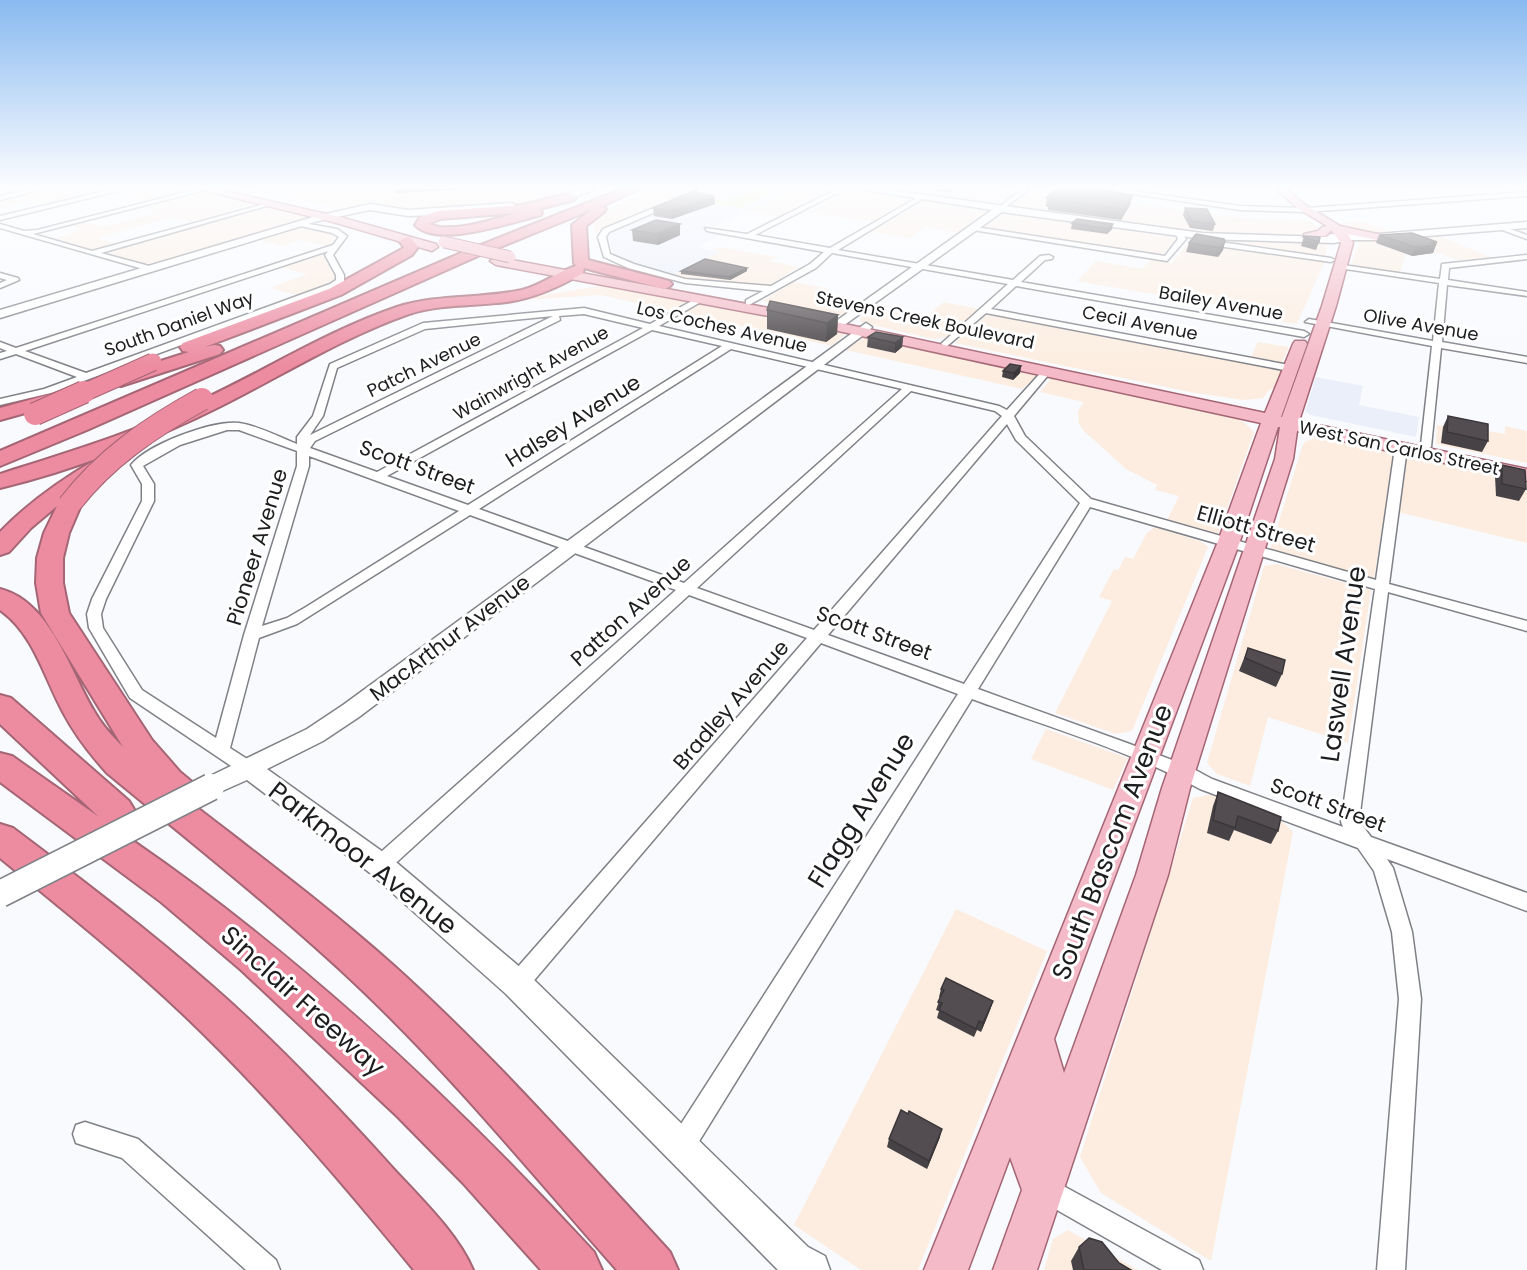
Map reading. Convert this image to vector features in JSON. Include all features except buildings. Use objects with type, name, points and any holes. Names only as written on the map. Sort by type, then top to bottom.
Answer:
[{"type":"highway","points":[[0,429],[209,339],[316,300],[364,277],[410,248]]},
{"type":"highway","points":[[364,277],[379,272],[426,248]]},
{"type":"highway","points":[[0,448],[476,248]]},
{"type":"highway","points":[[0,459],[142,416],[208,389],[496,248]]},
{"type":"highway","points":[[500,248],[503,254]]},
{"type":"highway","points":[[511,248],[466,268],[454,282],[476,292],[508,291],[567,271]]},
{"type":"highway","points":[[0,459],[514,248]]},
{"type":"highway","points":[[580,248],[581,263],[664,284]]},
{"type":"highway","points":[[0,481],[112,445],[166,424],[373,323],[405,310],[524,294],[545,287],[567,271]]},
{"type":"highway","points":[[0,413],[188,359],[370,288],[387,285]]},
{"type":"highway","points":[[210,837],[204,812],[168,781],[140,748],[55,613],[48,590],[47,569],[54,536],[69,505],[86,484],[118,453],[161,422],[202,399],[318,342],[408,290]]},
{"type":"highway","points":[[0,547],[21,524],[92,471],[150,439],[255,388],[373,323]]},
{"type":"highway","points":[[0,597],[15,607],[36,628],[78,711],[103,747],[119,764],[331,936],[427,1026],[652,1270]]},
{"type":"highway","points":[[0,706],[117,811],[115,847]]},
{"type":"highway","name":"Sinclair Freeway","points":[[0,765],[200,910],[343,1033],[505,1193],[576,1270]]},
{"type":"highway","points":[[0,838],[160,968],[212,1016],[373,1182],[447,1270]]},
{"type":"main road","points":[[0,314],[218,248]]},
{"type":"main road","name":"Stevens Creek Boulevard","points":[[463,248],[503,254],[567,271],[702,299],[840,324]]},
{"type":"main road","points":[[840,324],[946,248]]},
{"type":"main road","points":[[1312,327],[1335,287],[1335,248]]},
{"type":"main road","points":[[1312,327],[1317,300],[1335,263]]},
{"type":"main road","name":"Stevens Creek Boulevard","points":[[567,271],[664,284],[988,359],[1048,368]]},
{"type":"main road","points":[[717,302],[749,302]]},
{"type":"main road","name":"South Bascom Avenue","points":[[946,1270],[1228,544],[1289,368],[1312,327]]},
{"type":"main road","name":"South Bascom Avenue","points":[[1015,1270],[1152,875],[1182,771],[1255,552],[1284,459],[1285,445],[1312,327]]},
{"type":"main road","name":"Stevens Creek Boulevard","points":[[863,329],[946,344],[1218,405],[1275,410]]},
{"type":"main road","name":"MacArthur Avenue","points":[[0,894],[315,735],[351,711],[863,329]]},
{"type":"main road","points":[[1218,405],[1258,402],[1275,410]]},
{"type":"main road","points":[[1218,405],[1250,421],[1264,441]]},
{"type":"main road","name":"West San Carlos Street","points":[[1275,410],[1292,421],[1357,439],[1527,475]]},
{"type":"main road","name":"West San Carlos Street","points":[[1292,421],[1427,445],[1527,466]]},
{"type":"main road","points":[[1285,445],[1298,438],[1313,435],[1357,439]]},
{"type":"main road","name":"Parkmoor Avenue","points":[[249,769],[380,865],[517,984],[795,1260],[811,1270]]},
{"type":"main road","points":[[1036,1040],[1047,1079],[1026,1147],[1042,1188]]},
{"type":"street","points":[[77,248],[150,269]]},
{"type":"street","points":[[93,253],[110,248]]},
{"type":"street","points":[[0,356],[329,248]]},
{"type":"street","name":"South Daniel Way","points":[[0,402],[46,390],[333,286],[340,281],[340,275],[329,255],[332,248]]},
{"type":"street","points":[[606,248],[608,255],[624,264],[684,281],[771,289]]},
{"type":"street","name":"Bailey Avenue","points":[[816,248],[1014,283],[1312,327]]},
{"type":"street","points":[[749,302],[813,266],[836,248]]},
{"type":"street","points":[[1101,248],[1167,259],[1175,248]]},
{"type":"street","points":[[1248,248],[1527,294]]},
{"type":"street","points":[[946,344],[1043,258],[1049,257]]},
{"type":"street","points":[[1427,445],[1446,264],[1527,257]]},
{"type":"street","points":[[0,275],[15,280],[0,286]]},
{"type":"street","name":"Wainwright Avenue","points":[[377,477],[702,299]]},
{"type":"street","name":"Cecil Avenue","points":[[984,310],[1289,368]]},
{"type":"street","name":"Los Coches Avenue","points":[[339,362],[423,326],[584,311],[999,409],[1008,417]]},
{"type":"street","name":"Patch Avenue","points":[[303,450],[311,439],[553,321],[562,314]]},
{"type":"street","name":"Olive Avenue","points":[[1312,327],[1527,360]]},
{"type":"street","points":[[0,345],[85,376]]},
{"type":"street","name":"Halsey Avenue","points":[[252,635],[292,621],[311,610],[729,346]]},
{"type":"street","name":"Pioneer Avenue","points":[[221,750],[252,635],[303,466],[303,437],[318,416],[333,366],[339,362]]},
{"type":"street","name":"Bradley Avenue","points":[[517,984],[1048,368]]},
{"type":"street","name":"Patton Avenue","points":[[380,865],[909,388]]},
{"type":"street","name":"Elliott Street","points":[[1008,417],[1020,438],[1087,502],[1255,552],[1527,626]]},
{"type":"street","name":"Scott Street","points":[[201,433],[222,427],[241,427],[1145,757],[1182,771],[1206,784],[1527,902]]},
{"type":"street","name":"Parkmoor Avenue","points":[[201,433],[146,457],[137,465],[137,469],[147,480],[150,489],[148,501],[99,599],[94,614],[96,628],[136,694],[249,769]]},
{"type":"street","name":"Laswell Avenue","points":[[1391,1270],[1410,999],[1402,932],[1383,868],[1362,842],[1350,822],[1380,586],[1401,448]]},
{"type":"street","name":"Flagg Avenue","points":[[681,1147],[1087,502]]},
{"type":"street","points":[[85,1134],[129,1148],[266,1270]]},
{"type":"street","points":[[1042,1188],[1189,1270]]},
{"type":"shaded area","points":[[118,248],[207,248],[156,263],[143,264],[109,254],[108,251]]},
{"type":"shaded area","points":[[612,248],[703,248],[721,252],[674,275],[627,262],[614,255]]},
{"type":"shaded area","points":[[726,248],[776,257],[770,261],[798,267],[769,286],[697,281],[674,275],[720,252],[712,250]]},
{"type":"shaded area","points":[[1107,248],[1168,248],[1161,257]]},
{"type":"shaded area","points":[[1184,248],[1239,248],[1325,261],[1297,324],[1269,320],[1271,314],[1077,281],[1096,261],[1142,269],[1151,259],[1172,263]]},
{"type":"shaded area","points":[[1264,248],[1327,248],[1325,257]]},
{"type":"shaded area","points":[[1357,248],[1469,248],[1493,258],[1457,260],[1439,253],[1406,254],[1400,273],[1351,266]]},
{"type":"shaded area","points":[[322,254],[335,277],[333,284],[302,296],[270,288],[307,274],[281,267]]},
{"type":"shaded area","points":[[794,282],[829,289],[817,297],[858,306],[841,316],[833,316],[765,302],[764,300]]},
{"type":"shaded area","points":[[606,285],[689,301],[672,311],[601,295],[526,300],[526,298]]},
{"type":"shaded area","points":[[944,302],[979,309],[948,337],[933,339],[860,322],[860,318],[875,308],[924,318]]},
{"type":"shaded area","points":[[700,303],[845,334],[832,346],[682,313]]},
{"type":"shaded area","points":[[989,313],[1282,370],[1275,388],[1269,390],[1263,398],[1244,400],[1195,393],[955,343]]},
{"type":"shaded area","points":[[866,336],[1040,374],[1022,389],[846,350]]},
{"type":"shaded area","points":[[1258,342],[1289,347],[1281,364],[1250,359]]},
{"type":"shaded area","points":[[1053,376],[1231,415],[1245,423],[1254,432],[1218,534],[1167,520],[1179,496],[1155,490],[1157,485],[1126,469],[1084,431],[1079,424],[1078,411],[1084,402],[1040,392]]},
{"type":"shaded area","points":[[1316,377],[1363,386],[1359,405],[1419,417],[1416,437],[1311,415],[1305,411]]},
{"type":"shaded area","points":[[1437,425],[1477,433],[1478,429],[1505,434],[1505,426],[1527,431],[1527,463],[1436,444]]},
{"type":"shaded area","points":[[1315,438],[1364,444],[1527,479],[1527,543],[1385,509],[1374,578],[1270,550],[1302,447],[1305,442]]},
{"type":"shaded area","points":[[1155,527],[1200,541],[1208,547],[1132,731],[1116,734],[1055,713],[1112,601],[1099,597],[1114,569],[1118,570],[1125,557],[1133,559],[1147,533]]},
{"type":"shaded area","points":[[1276,564],[1371,590],[1348,743],[1268,717],[1250,786],[1217,774],[1207,763],[1264,566]]},
{"type":"shaded area","points":[[1046,729],[1128,758],[1113,790],[1031,759]]},
{"type":"shaded area","points":[[1213,794],[1280,819],[1293,832],[1211,1261],[1101,1193],[1080,1157],[1193,798]]},
{"type":"shaded area","points":[[956,909],[1047,951],[918,1270],[861,1270],[794,1225]]},
{"type":"shaded area","points":[[1068,1230],[1138,1270],[1044,1270],[1053,1239]]}]
